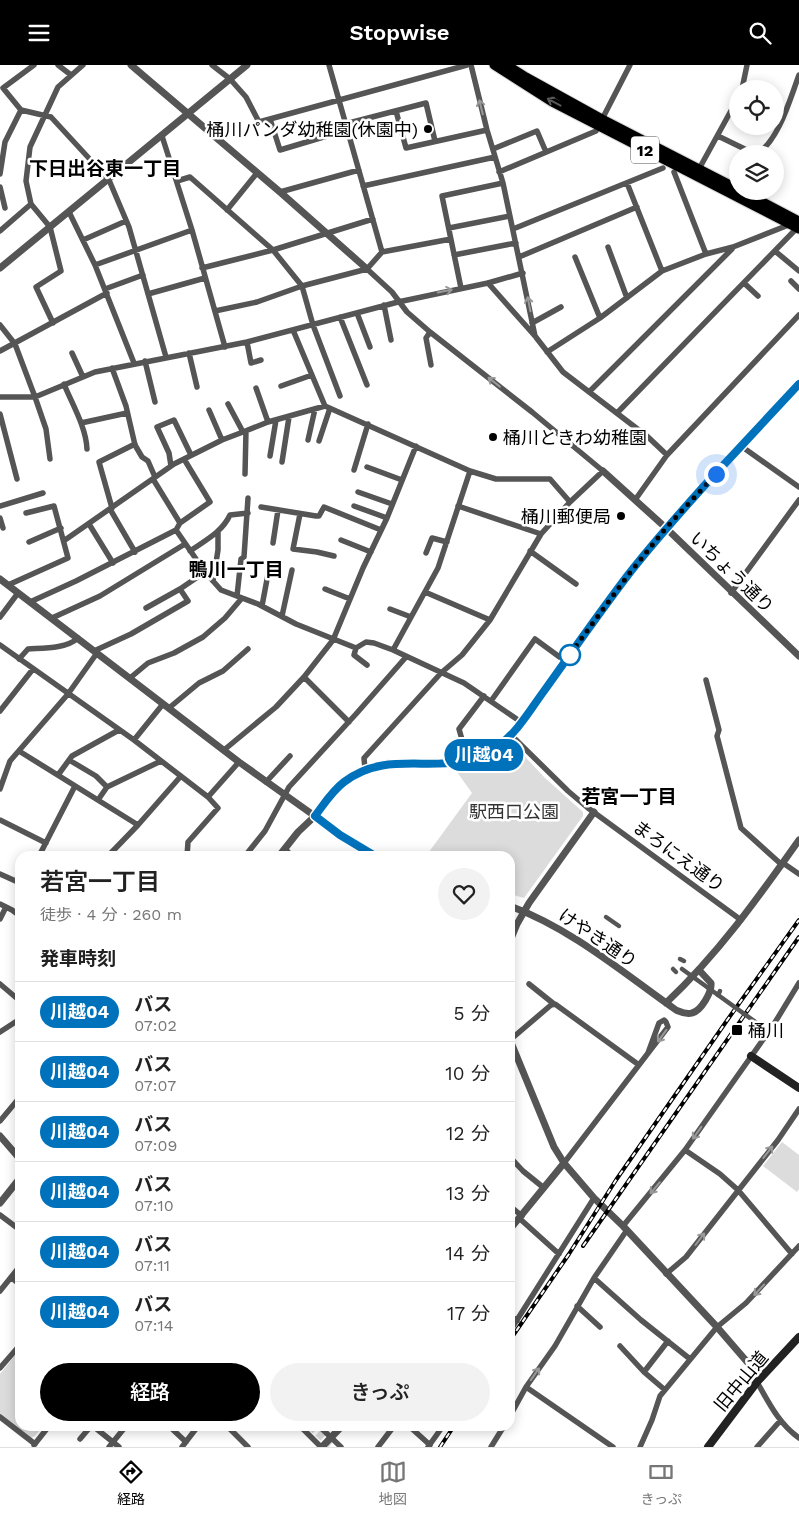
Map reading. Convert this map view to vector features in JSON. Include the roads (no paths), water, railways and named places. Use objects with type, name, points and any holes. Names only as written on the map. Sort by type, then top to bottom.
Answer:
[{"type":"main road","name":"12","points":[[494,65],[537,93],[729,184]]},
{"type":"main road","name":"12","points":[[507,65],[600,122],[796,225]]},
{"type":"main road","points":[[756,200],[796,225]]},
{"type":"main road","points":[[752,1056],[799,1088]]},
{"type":"main road","name":"旧中山道","points":[[708,1447],[759,1380],[799,1337]]},
{"type":"street","points":[[34,65],[3,89],[21,110],[51,117],[109,180],[136,251],[166,357]]},
{"type":"street","points":[[58,65],[71,75]]},
{"type":"street","points":[[53,323],[36,287],[61,271],[50,227],[31,204],[26,181],[30,147],[58,87],[83,65]]},
{"type":"street","points":[[131,65],[367,269],[430,332],[603,471],[540,534],[490,620],[462,655],[441,673],[364,758],[365,769]]},
{"type":"street","points":[[212,65],[230,79],[246,97],[259,122],[466,65]]},
{"type":"street","points":[[0,268],[247,65]]},
{"type":"street","points":[[329,65],[382,252]]},
{"type":"street","points":[[471,65],[492,149],[503,183],[535,336]]},
{"type":"street","points":[[499,171],[596,131],[630,65]]},
{"type":"street","points":[[744,80],[747,65]]},
{"type":"street","points":[[766,145],[780,123],[799,75]]},
{"type":"street","points":[[345,124],[426,103],[435,141]]},
{"type":"street","points":[[0,174],[5,142],[21,110]]},
{"type":"street","points":[[396,111],[406,148],[487,130]]},
{"type":"street","points":[[699,169],[729,115]]},
{"type":"street","points":[[270,119],[280,151],[347,131]]},
{"type":"street","points":[[492,149],[537,131],[546,152]]},
{"type":"street","points":[[162,135],[192,230],[225,347]]},
{"type":"street","points":[[718,136],[737,145]]},
{"type":"street","points":[[363,186],[495,157]]},
{"type":"street","points":[[513,229],[663,168]]},
{"type":"street","points":[[280,192],[359,170]]},
{"type":"street","points":[[674,172],[706,254]]},
{"type":"street","points":[[227,210],[257,173]]},
{"type":"street","points":[[177,181],[190,177],[273,250],[302,286],[313,325],[340,396]]},
{"type":"street","points":[[462,288],[442,196],[503,183]]},
{"type":"street","points":[[627,183],[662,271]]},
{"type":"street","points":[[0,187],[5,208]]},
{"type":"street","points":[[0,231],[31,204]]},
{"type":"street","points":[[519,257],[637,207]]},
{"type":"street","points":[[69,211],[95,265],[134,363]]},
{"type":"street","points":[[449,228],[510,216]]},
{"type":"street","points":[[202,268],[273,250],[373,219]]},
{"type":"street","points":[[83,240],[126,221]]},
{"type":"street","points":[[548,352],[600,318],[662,271],[706,254],[733,247],[796,225]]},
{"type":"street","points":[[617,413],[775,251],[796,225]]},
{"type":"street","points":[[95,265],[192,230]]},
{"type":"street","points":[[215,311],[257,302],[302,286],[367,269],[382,252],[451,239]]},
{"type":"street","points":[[454,255],[516,243]]},
{"type":"street","points":[[608,247],[626,298]]},
{"type":"street","points":[[589,392],[733,247]]},
{"type":"street","points":[[775,251],[799,271]]},
{"type":"street","points":[[575,257],[600,318]]},
{"type":"street","points":[[0,397],[35,397],[64,384],[112,368],[247,343],[384,305],[488,283],[523,273]]},
{"type":"street","points":[[0,351],[53,323],[106,291],[142,275]]},
{"type":"street","points":[[148,294],[205,279]]},
{"type":"street","points":[[791,281],[799,289]]},
{"type":"street","points":[[488,283],[535,336],[563,372],[648,437],[667,455]]},
{"type":"street","points":[[744,283],[758,296]]},
{"type":"street","points":[[384,305],[391,340]]},
{"type":"street","points":[[532,323],[561,307]]},
{"type":"street","points":[[357,313],[370,347]]},
{"type":"street","points":[[635,500],[667,455],[799,315]]},
{"type":"street","points":[[340,317],[367,385]]},
{"type":"street","points":[[0,325],[15,344],[35,397],[46,429],[50,459]]},
{"type":"street","points":[[292,330],[328,407],[319,441]]},
{"type":"street","points":[[430,332],[426,339],[431,365]]},
{"type":"street","points":[[247,343],[251,363],[261,360]]},
{"type":"street","points":[[72,353],[83,377]]},
{"type":"street","points":[[188,353],[197,387]]},
{"type":"street","points":[[145,361],[155,402]]},
{"type":"street","points":[[112,368],[135,444],[142,457],[148,461],[154,478],[180,523]]},
{"type":"street","points":[[281,386],[312,375]]},
{"type":"street","points":[[64,384],[81,423],[87,441],[87,449]]},
{"type":"street","points":[[256,388],[268,422]]},
{"type":"street","points":[[285,849],[298,832],[315,816],[332,792],[343,782],[365,769],[390,763],[439,764],[468,761],[489,753],[500,745],[521,722],[629,574],[666,528],[741,446],[797,389]]},
{"type":"street","points":[[228,404],[244,431],[245,475]]},
{"type":"street","points":[[65,540],[171,466],[191,455],[222,440],[268,422],[328,407],[470,471],[496,479],[550,479],[570,502]]},
{"type":"street","points":[[308,440],[315,409]]},
{"type":"street","points":[[208,411],[222,440]]},
{"type":"street","points":[[81,423],[127,413]]},
{"type":"street","points":[[0,414],[17,479]]},
{"type":"street","points":[[282,462],[289,417]]},
{"type":"street","points":[[171,466],[169,453],[157,427],[174,420],[191,455]]},
{"type":"street","points":[[270,456],[276,420]]},
{"type":"street","points":[[354,470],[368,424]]},
{"type":"street","points":[[0,442],[7,441]]},
{"type":"street","points":[[135,444],[99,462],[111,509],[135,552]]},
{"type":"street","points":[[224,750],[276,707],[304,677],[333,640],[387,518],[416,446]]},
{"type":"street","points":[[741,446],[799,487]]},
{"type":"street","points":[[30,602],[113,563],[176,530],[180,523],[210,502],[184,459]]},
{"type":"street","points":[[367,467],[402,480]]},
{"type":"street","points":[[393,650],[438,568],[470,471]]},
{"type":"street","name":"いちょう通り","points":[[603,471],[666,528],[731,593],[799,656]]},
{"type":"street","points":[[358,492],[392,504]]},
{"type":"street","points":[[0,506],[43,493]]},
{"type":"street","points":[[130,678],[148,663],[174,653],[204,637],[225,618],[239,597],[248,498]]},
{"type":"street","points":[[731,593],[799,500]]},
{"type":"street","points":[[8,585],[68,558],[65,540],[54,506],[26,513]]},
{"type":"street","points":[[354,506],[387,518]]},
{"type":"street","points":[[458,506],[540,534]]},
{"type":"street","points":[[261,507],[319,516],[324,507],[381,530]]},
{"type":"street","points":[[273,543],[278,510]]},
{"type":"street","points":[[190,551],[218,532],[225,525],[230,515],[248,513]]},
{"type":"street","points":[[300,514],[293,549],[334,556]]},
{"type":"street","points":[[89,524],[113,563]]},
{"type":"street","points":[[29,542],[61,528]]},
{"type":"street","points":[[176,530],[205,572],[221,590],[262,606],[356,649]]},
{"type":"street","points":[[213,581],[218,550],[218,532]]},
{"type":"street","points":[[426,553],[432,537],[447,542]]},
{"type":"street","points":[[342,540],[371,552]]},
{"type":"street","points":[[52,619],[100,596],[185,544]]},
{"type":"street","points":[[530,551],[576,585]]},
{"type":"street","points":[[282,616],[292,570]]},
{"type":"street","points":[[146,608],[205,572]]},
{"type":"street","points":[[262,606],[268,574]]},
{"type":"street","points":[[0,579],[239,762],[340,835],[367,851]]},
{"type":"street","points":[[0,789],[2,775],[10,761],[68,694],[96,652],[188,601],[180,589]]},
{"type":"street","points":[[326,589],[350,599]]},
{"type":"street","points":[[425,592],[490,620]]},
{"type":"street","points":[[0,617],[18,593]]},
{"type":"street","points":[[390,609],[411,617]]},
{"type":"street","points":[[19,659],[28,649],[51,648],[74,642],[78,638]]},
{"type":"street","points":[[491,701],[535,639],[565,661]]},
{"type":"street","points":[[367,665],[354,655],[356,649],[366,642],[393,650],[464,683],[521,722]]},
{"type":"street","points":[[0,646],[134,740],[208,797],[218,808],[188,842],[187,851]]},
{"type":"street","points":[[134,740],[166,706],[199,683],[223,671],[248,649]]},
{"type":"street","points":[[249,851],[265,831],[289,787],[406,657]]},
{"type":"street","points":[[0,711],[33,669]]},
{"type":"street","points":[[304,677],[349,722]]},
{"type":"street","points":[[706,680],[719,730],[717,736],[740,828],[782,864],[799,874]]},
{"type":"street","points":[[468,761],[459,729],[484,696]]},
{"type":"street","points":[[58,775],[72,756],[119,730]]},
{"type":"street","name":"まろにえ通り","points":[[511,735],[568,791],[594,813],[741,920]]},
{"type":"street","points":[[19,751],[138,825]]},
{"type":"street","points":[[266,782],[290,756]]},
{"type":"street","points":[[69,760],[96,776],[108,787]]},
{"type":"street","points":[[98,800],[108,787],[161,761]]},
{"type":"street","points":[[208,797],[239,762]]},
{"type":"street","points":[[113,851],[181,775]]},
{"type":"street","points":[[42,851],[75,786]]},
{"type":"street","points":[[515,929],[524,911],[594,813]]},
{"type":"street","points":[[0,820],[46,843]]},
{"type":"street","points":[[666,1003],[726,940],[799,840]]},
{"type":"street","points":[[0,873],[15,880]]},
{"type":"street","points":[[0,919],[3,905],[15,913]]},
{"type":"street","name":"けやき通り","points":[[515,908],[557,927],[676,1010],[691,1014],[700,1008],[711,990],[712,987],[708,979],[699,970]]},
{"type":"street","points":[[606,917],[619,926]]},
{"type":"street","points":[[682,969],[719,993],[761,1027]]},
{"type":"street","points":[[515,1407],[526,1387],[555,1346],[625,1228],[686,1150],[774,1024],[799,983]]},
{"type":"street","points":[[529,984],[639,1065]]},
{"type":"street","points":[[0,985],[15,997]]},
{"type":"street","points":[[515,1036],[554,1004]]},
{"type":"street","points":[[0,1032],[15,1022]]},
{"type":"street","points":[[515,1224],[564,1163],[668,1027],[666,1022],[659,1023],[648,1053]]},
{"type":"street","points":[[515,1061],[554,1147],[564,1163],[594,1198],[625,1228],[716,1327],[759,1380],[780,1421],[799,1438]]},
{"type":"street","points":[[0,1121],[15,1103]]},
{"type":"street","points":[[666,1274],[686,1257],[778,1140],[799,1109]]},
{"type":"street","points":[[0,1136],[15,1153]]},
{"type":"street","points":[[686,1150],[720,1174],[738,1190],[792,1254]]},
{"type":"street","points":[[515,1162],[544,1188]]},
{"type":"street","points":[[0,1203],[15,1184]]},
{"type":"street","points":[[515,1324],[594,1198]]},
{"type":"street","points":[[515,1211],[559,1253]]},
{"type":"street","points":[[0,1215],[15,1226]]},
{"type":"street","points":[[640,1447],[660,1396],[716,1327],[746,1303],[799,1246]]},
{"type":"street","points":[[0,1291],[15,1272]]},
{"type":"street","points":[[11,1277],[15,1281]]},
{"type":"street","points":[[594,1278],[641,1320],[690,1359]]},
{"type":"street","points":[[577,1306],[600,1327]]},
{"type":"street","points":[[644,1372],[668,1341]]},
{"type":"street","points":[[620,1346],[644,1372],[665,1390]]},
{"type":"street","points":[[0,1368],[15,1351]]},
{"type":"street","points":[[526,1387],[613,1447]]},
{"type":"street","points":[[0,1417],[15,1430]]},
{"type":"street","points":[[757,1447],[780,1421]]},
{"type":"street","points":[[16,1431],[34,1446],[45,1431]]},
{"type":"street","points":[[80,1439],[87,1431]]},
{"type":"street","points":[[97,1431],[111,1445],[119,1447]]},
{"type":"street","points":[[111,1445],[122,1431]]},
{"type":"street","points":[[173,1431],[184,1445],[194,1431]]},
{"type":"street","points":[[232,1431],[248,1447]]},
{"type":"street","points":[[305,1431],[322,1447],[338,1431]]},
{"type":"street","points":[[323,1431],[341,1447]]},
{"type":"street","points":[[378,1447],[390,1431]]},
{"type":"street","points":[[413,1431],[429,1446],[440,1431]]},
{"type":"street","points":[[491,1447],[501,1431]]},
{"type":"street","points":[[237,1447],[242,1441]]},
{"type":"tunnel","points":[[315,1431],[333,1447]]},
{"type":"railway","points":[[515,1333],[569,1254],[616,1180],[799,920]]},
{"type":"railway","points":[[583,1246],[799,937]]},
{"type":"railway","points":[[440,1447],[451,1431]]},
{"type":"place","name":"桶川パンダ幼稚園(休園中)","points":[[428,129]]},
{"type":"place","name":"桶川ときわ幼稚園","points":[[493,437]]},
{"type":"place","name":"桶川郵便局","points":[[621,516]]},
{"type":"place","name":"桶川","points":[[737,1030]]},
{"type":"district","name":"下日出谷東一丁目","points":[[105,168]]},
{"type":"district","name":"鴨川一丁目","points":[[236,569]]},
{"type":"district","name":"若宮一丁目","points":[[629,796]]},
{"type":"park label","name":"駅西口公園","points":[[514,811]]}]
